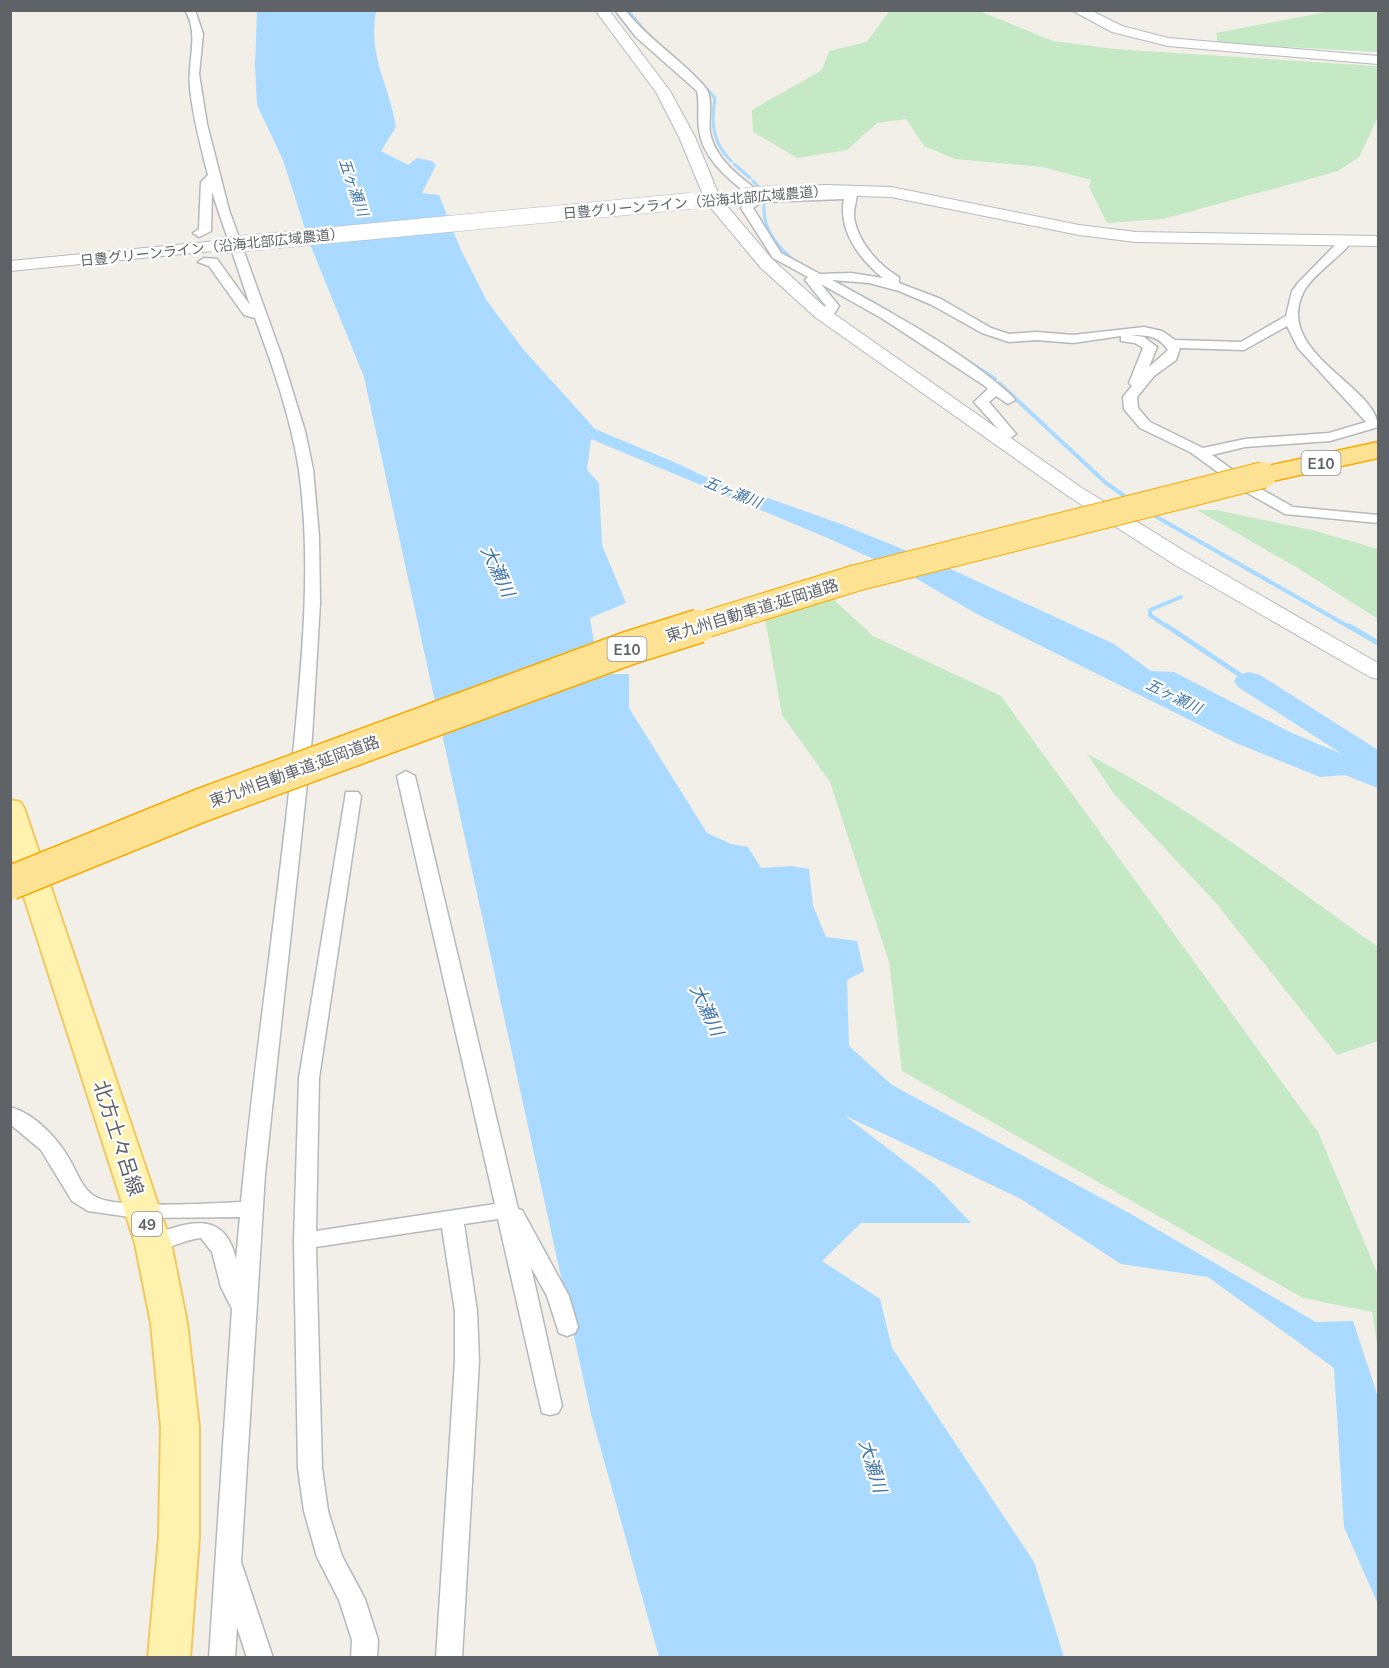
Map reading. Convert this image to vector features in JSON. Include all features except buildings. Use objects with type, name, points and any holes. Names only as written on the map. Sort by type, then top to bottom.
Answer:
[{"type":"highway","name":"東九州自動車道;延岡道路","points":[[10,883],[202,805],[629,648],[736,617],[856,578],[1077,520],[1378,450]]},
{"type":"main road","name":"北方土々呂線","points":[[10,808],[143,1210],[153,1244],[169,1323],[180,1427],[178,1537],[169,1658]]},
{"type":"street","points":[[190,10],[199,24],[200,34],[193,70],[198,115],[236,251],[297,423],[306,469],[313,536],[308,679],[299,781],[250,1209],[222,1658]]},
{"type":"street","points":[[602,10],[663,91],[687,137],[712,199],[766,263],[821,313],[1075,492],[1183,560],[1378,672]]},
{"type":"street","points":[[620,10],[640,35],[702,90],[705,99],[705,136],[719,164],[752,198],[851,193],[849,220],[876,269],[903,287]]},
{"type":"street","points":[[1078,10],[1117,29],[1168,42],[1378,60]]},
{"type":"street","points":[[199,233],[205,231],[207,182],[214,176]]},
{"type":"street","name":"日豊グリーンライン（沿海北部広域農道）","points":[[10,266],[690,201],[752,198],[778,193],[851,193],[930,198],[1079,230],[1136,237],[1378,242]]},
{"type":"street","points":[[752,198],[747,208],[777,255],[888,316],[996,389],[1008,400]]},
{"type":"street","points":[[1201,453],[1245,443],[1330,437],[1374,424],[1332,375],[1317,360],[1306,354],[1291,318],[1298,290],[1334,257],[1346,241]]},
{"type":"street","points":[[204,262],[213,262],[249,312],[260,315]]},
{"type":"street","points":[[812,276],[833,306],[830,311],[821,313]]},
{"type":"street","points":[[812,276],[844,276],[903,287],[942,304],[999,335],[1010,338],[1038,336],[1066,340],[1120,338],[1146,343],[1150,347],[1150,352],[1141,368],[1135,391]]},
{"type":"street","points":[[1066,340],[1142,331],[1158,334],[1173,344],[1244,346],[1291,318]]},
{"type":"street","points":[[1173,344],[1175,350],[1171,357],[1149,373],[1135,391],[1129,403],[1136,417],[1157,432],[1201,453],[1249,488],[1290,510],[1378,519]]},
{"type":"street","points":[[996,389],[981,402],[1009,434],[999,439]]},
{"type":"street","points":[[406,776],[550,1406]]},
{"type":"street","points":[[352,796],[309,1078],[305,1241],[310,1468],[316,1511],[330,1557],[351,1599],[365,1640],[364,1658]]},
{"type":"street","points":[[10,1114],[53,1150],[70,1181],[86,1203],[101,1208],[143,1210],[250,1209]]},
{"type":"street","points":[[305,1241],[501,1211],[514,1216],[558,1296],[567,1328]]},
{"type":"street","points":[[449,1658],[467,1361],[466,1311],[452,1219]]},
{"type":"street","points":[[153,1244],[189,1231],[207,1230],[223,1250],[232,1287],[245,1314]]},
{"type":"street","points":[[229,1560],[260,1658]]},
{"type":"green space","points":[[890,10],[979,11],[1053,41],[1114,49],[1375,66],[1378,67],[1378,117],[1359,157],[1338,171],[1163,219],[1107,223],[1089,187],[1091,180],[1043,167],[955,159],[924,146],[906,119],[877,123],[847,150],[797,158],[753,132],[752,110],[822,70],[829,51],[867,42]]},
{"type":"green space","points":[[1331,11],[1378,11],[1378,52],[1218,43],[1216,33]]},
{"type":"green space","points":[[1197,510],[1216,510],[1316,531],[1378,549],[1378,619],[1301,570]]},
{"type":"green space","points":[[833,599],[873,636],[1001,696],[1318,1132],[1378,1275],[1378,1350],[1372,1312],[1303,1298],[902,1071],[889,962],[830,782],[782,715],[765,618]]},
{"type":"green space","points":[[1087,754],[1200,821],[1378,947],[1378,1041],[1337,1055],[1216,903],[1114,794]]},
{"type":"water","points":[[257,11],[376,11],[374,28],[377,57],[396,127],[381,151],[408,165],[417,158],[432,161],[436,165],[422,193],[439,195],[460,248],[487,301],[523,349],[595,429],[681,465],[736,492],[748,491],[841,524],[944,566],[1114,644],[1151,671],[1174,672],[1292,733],[1378,769],[1378,788],[1345,775],[1320,777],[1236,743],[977,614],[917,579],[830,539],[591,439],[587,470],[599,483],[602,545],[626,603],[590,618],[599,674],[629,674],[629,708],[707,833],[731,844],[748,847],[761,868],[791,866],[809,869],[813,906],[826,937],[857,941],[864,971],[847,980],[849,1046],[892,1085],[1129,1213],[1316,1322],[1353,1321],[1378,1397],[1378,1604],[1344,1527],[1334,1368],[1208,1277],[1121,1264],[1021,1199],[844,1115],[933,1183],[971,1223],[861,1223],[822,1261],[880,1299],[892,1348],[1034,1562],[1064,1657],[659,1657],[591,1414],[364,377],[310,244],[283,160],[257,105],[255,64]]},
{"type":"waterway","points":[[628,10],[645,32]]},
{"type":"waterway","points":[[704,86],[715,98],[714,132],[720,147],[731,161]]},
{"type":"waterway","points":[[734,164],[750,178]]},
{"type":"waterway","points":[[753,181],[763,191]]},
{"type":"waterway","points":[[764,204],[768,229],[782,250],[795,261]]},
{"type":"waterway","points":[[835,282],[891,313]]},
{"type":"waterway","points":[[964,359],[995,379]]},
{"type":"waterway","points":[[999,383],[1106,483],[1130,500]]},
{"type":"waterway","points":[[1148,512],[1351,628]]},
{"type":"waterway","points":[[1169,628],[1150,615],[1150,610],[1181,597]]},
{"type":"waterway","points":[[1167,626],[1249,681]]},
{"type":"waterway","points":[[1349,626],[1378,643]]},
{"type":"waterway","points":[[1249,681],[1378,763]]},
{"type":"water label","name":"五ヶ瀬川","points":[[354,187]]},
{"type":"water label","name":"五ヶ瀬川","points":[[733,492]]},
{"type":"water label","name":"大瀬川","points":[[498,571]]},
{"type":"water label","name":"五ヶ瀬川","points":[[1174,696]]},
{"type":"water label","name":"大瀬川","points":[[707,1010]]},
{"type":"water label","name":"大瀬川","points":[[873,1466]]}]
